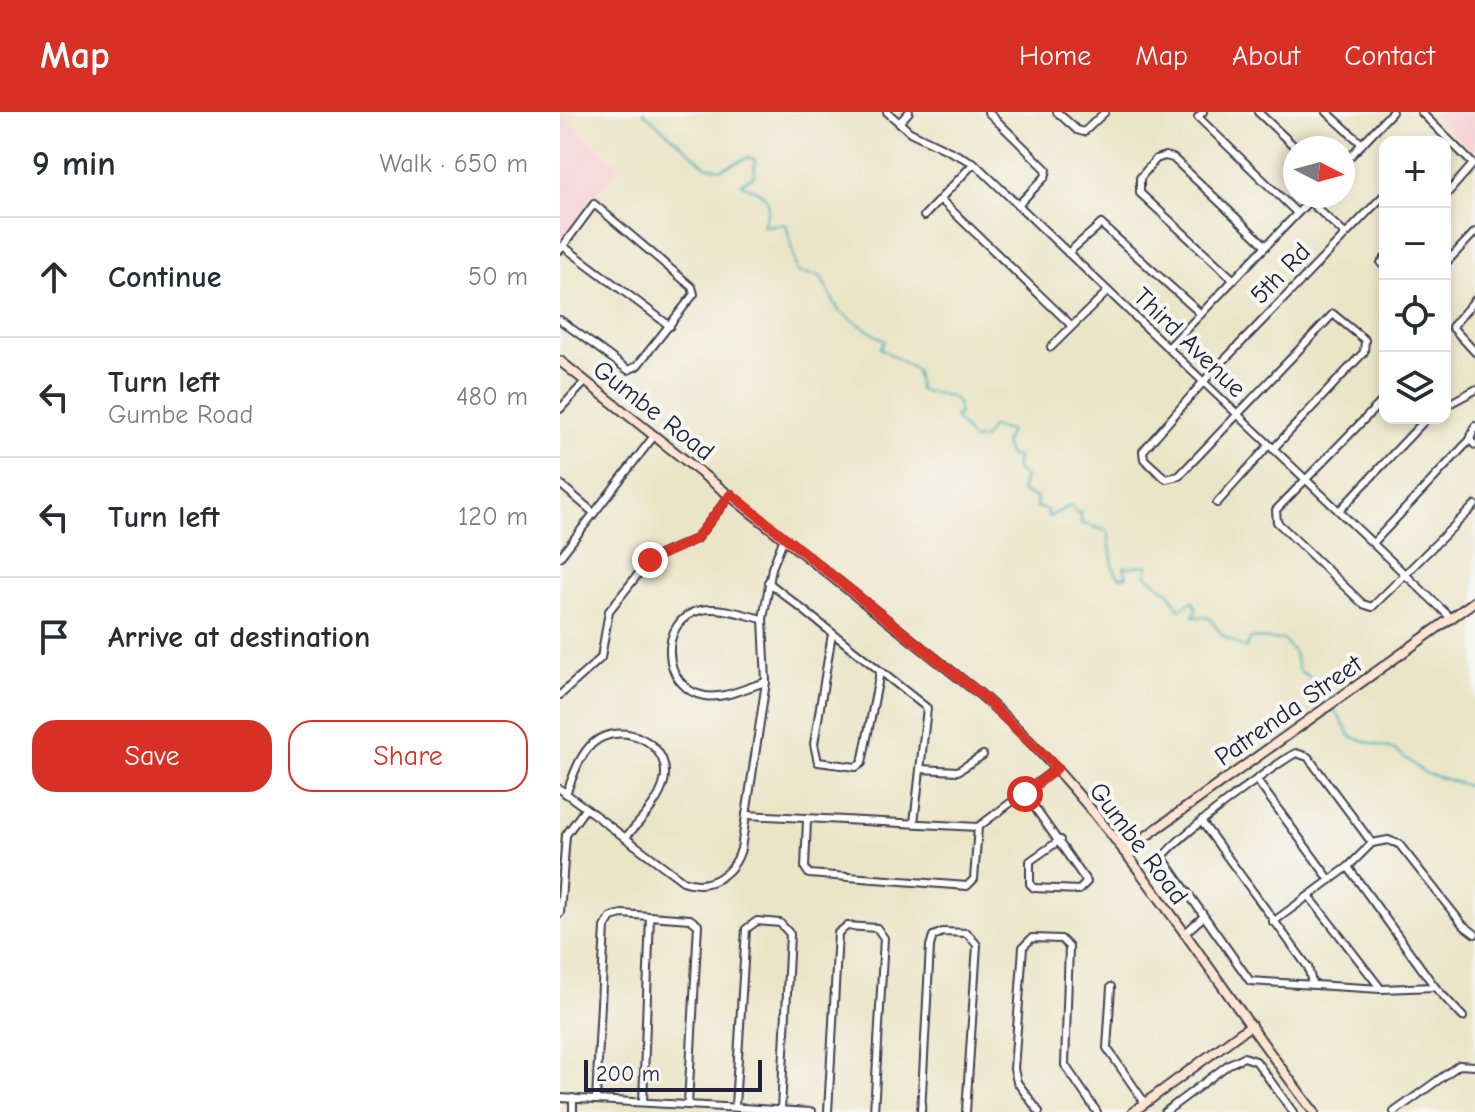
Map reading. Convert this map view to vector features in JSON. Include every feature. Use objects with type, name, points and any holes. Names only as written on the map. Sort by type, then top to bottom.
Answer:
[{"type":"street","name":"Third Avenue","points":[[887,112],[899,123],[974,163],[1452,619]]},
{"type":"street","points":[[899,123],[909,112]]},
{"type":"street","points":[[988,112],[1047,170],[1045,177],[1018,205]]},
{"type":"street","points":[[1057,112],[1077,130],[1084,132],[1105,112]]},
{"type":"street","points":[[1203,112],[1198,117],[1297,213]]},
{"type":"street","points":[[1258,112],[1283,136]]},
{"type":"street","points":[[1327,112],[1362,144]]},
{"type":"street","points":[[1355,151],[1392,112]]},
{"type":"street","points":[[1421,112],[1444,135]]},
{"type":"street","points":[[1451,142],[1472,161],[1472,168],[1451,190]]},
{"type":"street","points":[[1234,280],[1140,193],[1140,178],[1156,159],[1165,156],[1173,158],[1266,246]]},
{"type":"street","points":[[924,216],[974,163]]},
{"type":"street","points":[[941,200],[1071,325]]},
{"type":"street","name":"5th Rd","points":[[1238,415],[1174,479],[1166,479],[1144,459],[1148,444],[1204,381],[1379,200]]},
{"type":"street","points":[[560,320],[628,370],[637,366],[670,326],[693,298],[694,290],[594,204],[562,248],[670,326]]},
{"type":"street","points":[[1169,347],[1302,208]]},
{"type":"street","points":[[1320,208],[1345,234]]},
{"type":"street","points":[[1068,253],[1101,224],[1201,314]]},
{"type":"street","points":[[1451,258],[1475,232]]},
{"type":"street","points":[[1051,347],[1108,291]]},
{"type":"street","points":[[1475,300],[1452,327],[1475,352]]},
{"type":"street","points":[[1217,503],[1364,352],[1365,340],[1333,314],[1238,415]]},
{"type":"street","name":"Gumbe Road","points":[[560,361],[981,695],[1057,768],[1124,852],[1314,1112]]},
{"type":"street","points":[[560,409],[585,382]]},
{"type":"street","points":[[1451,403],[1474,393]]},
{"type":"street","points":[[1379,404],[1276,510],[1275,518],[1363,604],[1376,605],[1475,505]]},
{"type":"street","points":[[1340,510],[1421,424]]},
{"type":"street","points":[[1374,542],[1473,442],[1475,426]]},
{"type":"street","points":[[560,557],[654,436]]},
{"type":"street","points":[[560,484],[594,513]]},
{"type":"street","points":[[560,695],[601,658],[609,611],[643,568],[659,555],[696,539],[731,494]]},
{"type":"street","points":[[625,838],[659,795],[664,782],[662,759],[643,738],[629,733],[601,737],[582,757],[563,791],[585,809],[683,881],[706,884],[732,869],[738,859],[766,682],[763,619],[768,582],[784,538]]},
{"type":"street","points":[[768,582],[927,708],[914,823]]},
{"type":"street","name":"Patrenda Street","points":[[1124,852],[1475,601]]},
{"type":"street","points":[[763,619],[712,610],[693,613],[677,627],[670,660],[678,681],[703,696],[720,695],[766,682]]},
{"type":"street","points":[[832,634],[814,744],[818,762],[856,767],[862,763],[880,672]]},
{"type":"street","points":[[1372,843],[1304,754],[1292,755],[1201,821],[1167,848],[1163,858],[1202,918],[1250,981],[1381,989],[1435,987]]},
{"type":"street","points":[[921,769],[958,771],[983,755]]},
{"type":"street","points":[[746,815],[978,827],[1057,768]]},
{"type":"street","points":[[1258,782],[1330,880]]},
{"type":"street","points":[[1025,794],[1060,840],[1087,884],[1079,890],[1034,888],[1030,884],[1030,861],[1060,840]]},
{"type":"street","points":[[560,913],[561,864],[566,835],[585,809]]},
{"type":"street","points":[[807,820],[805,868],[809,874],[967,886],[974,879],[978,827]]},
{"type":"street","points":[[1201,821],[1308,967],[1312,983]]},
{"type":"street","points":[[1273,922],[1348,867],[1372,843],[1388,840],[1399,844],[1463,925],[1475,934]]},
{"type":"street","points":[[1348,867],[1435,987],[1463,1017]]},
{"type":"street","points":[[1309,896],[1381,989]]},
{"type":"street","points":[[596,1100],[607,920],[617,915],[650,916],[690,919],[698,925],[688,1104]]},
{"type":"street","points":[[643,1102],[650,916]]},
{"type":"street","points":[[1183,935],[1202,918]]},
{"type":"street","points":[[735,1106],[746,929],[757,921],[780,923],[790,934],[781,1110]]},
{"type":"street","points":[[828,1112],[838,933],[847,926],[877,928],[884,938],[874,1112]]},
{"type":"street","points":[[921,1112],[930,946],[933,936],[943,932],[967,933],[977,945],[966,1112]]},
{"type":"street","points":[[1039,1112],[1017,1082],[1014,1069],[1023,947],[1032,938],[1061,939],[1069,947],[1065,1065],[1097,1112]]},
{"type":"street","points":[[1111,987],[1107,1048],[1145,1103]]},
{"type":"street","points":[[1133,1112],[1251,1025]]},
{"type":"street","points":[[1218,1050],[1229,1064]]},
{"type":"street","points":[[1165,1112],[1229,1064],[1244,1057],[1256,1061],[1293,1112]]},
{"type":"street","points":[[1394,1112],[1459,1065],[1475,1066]]},
{"type":"street","points":[[560,1098],[808,1112]]},
{"type":"street","points":[[573,1098],[573,1112]]},
{"type":"street","points":[[623,1112],[624,1100]]},
{"type":"street","points":[[666,1103],[666,1112]]},
{"type":"shaded area","points":[[560,112],[619,166],[560,242]]},
{"type":"shaded area","points":[[1430,112],[1475,112],[1475,154]]},
{"type":"waterway","points":[[643,112],[706,166],[721,169],[749,157],[755,160],[754,176],[741,183],[761,194],[768,202],[763,226],[786,224],[797,272],[820,276],[839,311],[885,341],[880,348],[916,370],[919,390],[949,396],[957,401],[959,414],[954,416],[972,440],[983,439],[991,427],[1010,431],[1004,444],[1009,456],[1017,457],[1016,470],[1025,477],[1021,492],[1037,498],[1036,507],[1047,510],[1049,517],[1071,505],[1075,512],[1081,513],[1081,523],[1108,531],[1113,567],[1119,577],[1127,576],[1124,567],[1148,565],[1146,575],[1169,592],[1179,609],[1193,601],[1197,609],[1193,616],[1210,618],[1222,635],[1246,649],[1250,638],[1284,640],[1294,653],[1299,671],[1318,681],[1331,702]]},
{"type":"waterway","points":[[1334,708],[1351,737],[1395,750],[1425,773],[1475,788]]},
{"type":"route","points":[[650,560],[696,539],[731,494],[981,695],[1036,744],[1057,768],[1025,794]]}]
